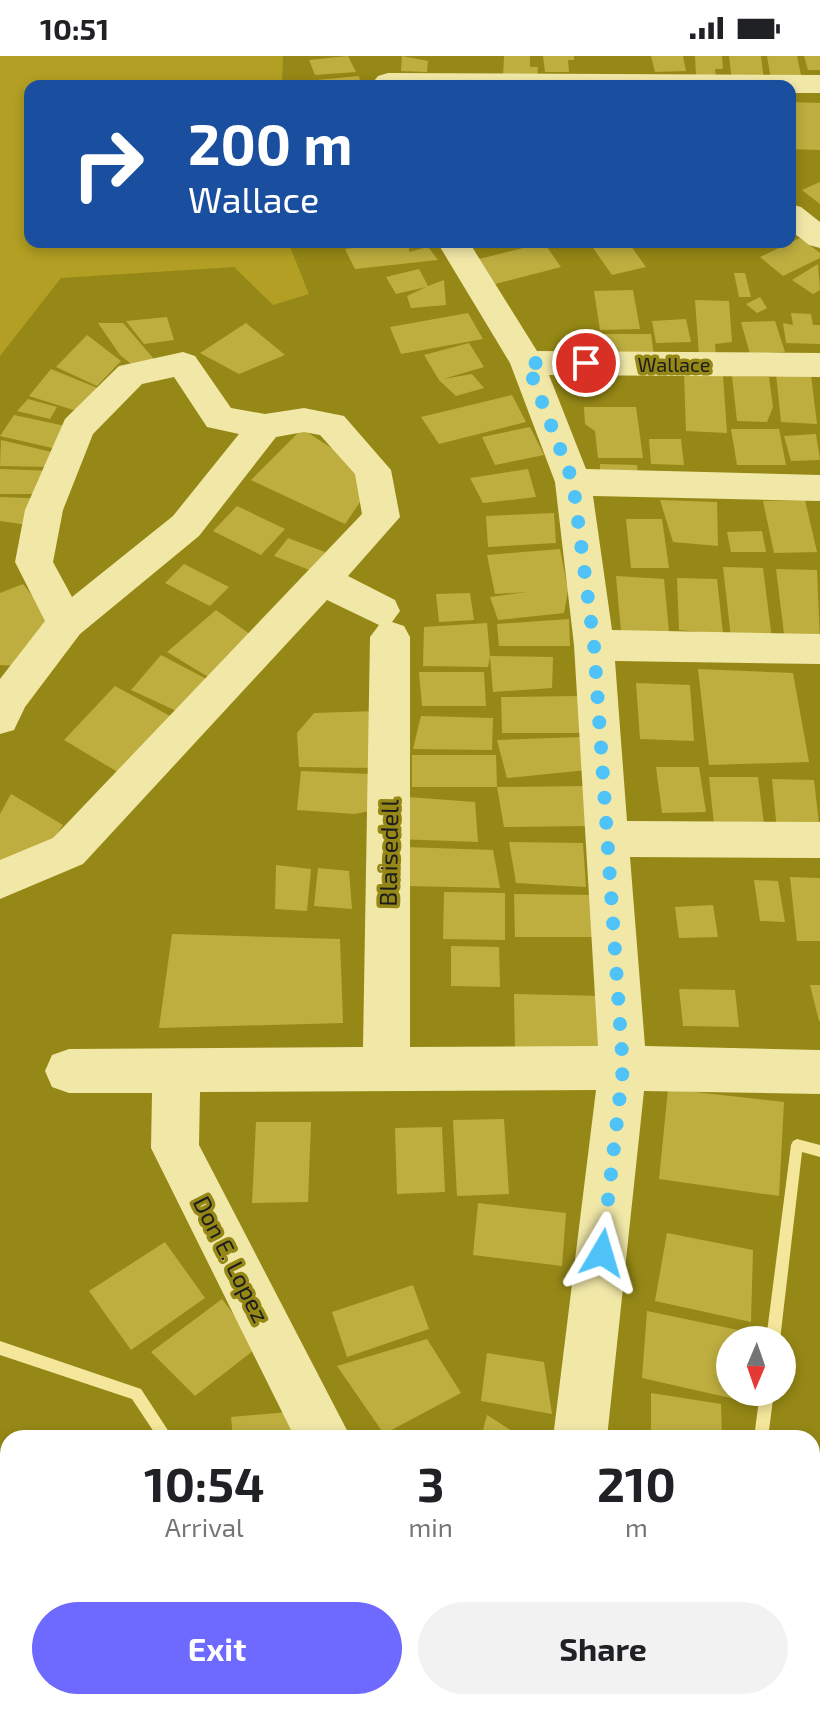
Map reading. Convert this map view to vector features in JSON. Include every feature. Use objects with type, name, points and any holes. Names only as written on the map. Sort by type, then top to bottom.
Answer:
[{"type":"street","points":[[375,56],[387,80]]},
{"type":"street","points":[[796,84],[820,84]]},
{"type":"street","points":[[796,219],[820,238]]},
{"type":"street","points":[[457,248],[527,363],[573,482],[594,645],[623,1068],[581,1430]]},
{"type":"street","name":"Wallace","points":[[527,363],[820,365]]},
{"type":"street","points":[[0,880],[68,851],[381,517],[373,470],[331,425],[304,420],[265,426],[220,418],[183,364],[131,374],[78,428],[44,510],[34,562],[66,623]]},
{"type":"street","points":[[0,718],[7,700],[66,623],[186,526],[265,426]]},
{"type":"street","points":[[573,482],[820,488]]},
{"type":"street","name":"Blaisedell","points":[[320,579],[386,624],[386,1070]]},
{"type":"street","points":[[594,645],[820,649]]},
{"type":"street","points":[[608,839],[820,840]]},
{"type":"street","points":[[69,1071],[623,1068],[820,1072]]},
{"type":"street","name":"Don E. Lopez","points":[[176,1071],[175,1148],[320,1430]]},
{"type":"shaded area","points":[[0,56],[283,56],[282,80],[24,80],[24,248],[290,248],[309,294],[273,305],[234,267],[61,278],[0,356]]},
{"type":"building","points":[[348,56],[356,72],[315,75],[309,60]]},
{"type":"building","points":[[402,56],[428,61],[427,72],[401,71]]},
{"type":"building","points":[[504,56],[530,56],[530,67],[538,67],[537,78],[503,76]]},
{"type":"building","points":[[543,56],[574,56],[574,60],[568,60],[569,72],[545,72]]},
{"type":"building","points":[[651,56],[683,56],[686,71],[655,72]]},
{"type":"building","points":[[695,56],[722,56],[723,69],[715,69],[716,76],[696,75]]},
{"type":"building","points":[[729,56],[761,56],[764,80],[732,80]]},
{"type":"building","points":[[767,56],[797,56],[802,80],[771,80]]},
{"type":"building","points":[[804,56],[820,56],[820,70],[808,70]]},
{"type":"building","points":[[359,76],[360,80],[317,80]]},
{"type":"building","points":[[796,102],[820,103],[820,150],[796,149]]},
{"type":"building","points":[[820,182],[820,204],[802,190]]},
{"type":"building","points":[[800,238],[820,253],[820,258],[783,276],[760,257],[779,248],[796,248],[796,240]]},
{"type":"building","points":[[409,248],[409,252],[429,248],[438,260],[355,269],[345,249]]},
{"type":"building","points":[[524,248],[548,248],[561,267],[495,284],[479,259]]},
{"type":"building","points":[[593,248],[632,248],[646,267],[612,275]]},
{"type":"building","points":[[818,264],[820,290],[813,294],[792,280]]},
{"type":"building","points":[[419,269],[428,286],[444,280],[446,305],[411,308],[407,296],[426,287],[396,294],[386,277]]},
{"type":"building","points":[[734,273],[745,273],[751,297],[739,297]]},
{"type":"building","points":[[633,290],[640,329],[600,330],[594,291]]},
{"type":"building","points":[[760,297],[767,308],[757,313],[746,304]]},
{"type":"building","points":[[695,300],[729,301],[732,342],[715,344],[716,356],[699,355]]},
{"type":"building","points":[[468,313],[483,339],[401,354],[390,327]]},
{"type":"building","points":[[791,313],[811,314],[813,325],[820,325],[820,344],[786,343],[783,323],[793,325]]},
{"type":"building","points":[[167,317],[174,340],[144,344],[126,321]]},
{"type":"building","points":[[686,319],[691,342],[656,343],[652,321]]},
{"type":"building","points":[[775,321],[785,352],[750,354],[741,322]]},
{"type":"building","points":[[98,323],[123,323],[154,359],[135,367],[120,355]]},
{"type":"building","points":[[246,323],[285,355],[239,374],[200,353]]},
{"type":"building","points":[[603,334],[651,334],[654,356],[606,356]]},
{"type":"building","points":[[87,335],[121,361],[97,386],[56,367]]},
{"type":"building","points":[[469,343],[484,367],[443,379],[472,374],[484,388],[456,396],[439,380],[424,355]]},
{"type":"building","points":[[51,369],[100,389],[83,413],[29,396]]},
{"type":"building","points":[[684,374],[723,375],[727,433],[686,431]]},
{"type":"building","points":[[776,374],[811,375],[817,424],[781,422]]},
{"type":"building","points":[[732,376],[769,377],[773,407],[767,422],[737,421]]},
{"type":"building","points":[[512,395],[526,422],[439,444],[421,417]]},
{"type":"building","points":[[28,399],[57,407],[50,419],[17,411]]},
{"type":"building","points":[[584,407],[636,407],[643,458],[598,458],[595,431],[585,424]]},
{"type":"building","points":[[14,415],[70,427],[61,450],[0,436]]},
{"type":"building","points":[[530,427],[544,455],[495,465],[482,437]]},
{"type":"building","points":[[302,429],[358,465],[369,489],[345,524],[251,480]]},
{"type":"building","points":[[731,429],[779,429],[786,465],[737,465]]},
{"type":"building","points":[[816,434],[820,460],[791,461],[784,436]]},
{"type":"building","points":[[649,439],[681,439],[684,465],[651,464]]},
{"type":"building","points":[[1,440],[56,453],[53,467],[0,466]]},
{"type":"building","points":[[600,464],[637,465],[638,475],[600,474]]},
{"type":"building","points":[[0,469],[55,471],[55,494],[0,494]]},
{"type":"building","points":[[528,469],[536,497],[483,503],[470,478]]},
{"type":"building","points":[[0,497],[52,499],[41,527],[0,521]]},
{"type":"building","points":[[660,500],[717,502],[718,546],[673,542]]},
{"type":"building","points":[[805,500],[817,552],[774,553],[763,501]]},
{"type":"building","points":[[237,506],[285,529],[261,555],[213,531]]},
{"type":"building","points":[[554,513],[556,543],[488,547],[486,516]]},
{"type":"building","points":[[626,519],[662,519],[669,568],[631,568]]},
{"type":"building","points":[[762,531],[766,552],[731,552],[727,532]]},
{"type":"building","points":[[288,538],[325,552],[312,571],[274,556]]},
{"type":"building","points":[[560,549],[568,590],[564,613],[498,620],[490,597],[527,592],[495,594],[487,555]]},
{"type":"building","points":[[184,564],[229,587],[210,606],[165,583]]},
{"type":"building","points":[[723,567],[763,568],[772,639],[731,638]]},
{"type":"building","points":[[776,569],[817,570],[820,643],[785,642]]},
{"type":"building","points":[[616,576],[664,579],[669,632],[621,631]]},
{"type":"building","points":[[677,578],[717,579],[723,634],[679,630]]},
{"type":"building","points":[[23,584],[62,633],[39,667],[0,665],[0,593]]},
{"type":"building","points":[[470,593],[474,620],[439,622],[436,594]]},
{"type":"building","points":[[216,610],[254,637],[210,678],[167,652]]},
{"type":"building","points":[[569,619],[570,646],[499,646],[497,624]]},
{"type":"building","points":[[487,623],[488,667],[423,666],[424,627]]},
{"type":"building","points":[[161,655],[214,683],[181,713],[131,690]]},
{"type":"building","points":[[490,656],[553,657],[552,688],[493,692]]},
{"type":"building","points":[[698,669],[793,673],[809,762],[709,765]]},
{"type":"building","points":[[419,672],[484,672],[486,706],[422,706]]},
{"type":"building","points":[[636,683],[690,685],[694,741],[640,739]]},
{"type":"building","points":[[115,686],[172,717],[121,774],[64,740]]},
{"type":"building","points":[[579,696],[581,733],[502,733],[501,697]]},
{"type":"building","points":[[378,711],[376,768],[299,767],[297,733],[314,713]]},
{"type":"building","points":[[421,716],[493,718],[492,750],[413,749]]},
{"type":"building","points":[[582,737],[587,770],[507,778],[497,740]]},
{"type":"building","points":[[412,755],[496,755],[497,787],[412,787]]},
{"type":"building","points":[[656,767],[699,767],[706,812],[662,813]]},
{"type":"building","points":[[301,771],[369,774],[369,811],[355,814],[297,810]]},
{"type":"building","points":[[709,777],[758,777],[764,824],[714,824]]},
{"type":"building","points":[[772,779],[814,780],[820,832],[777,831]]},
{"type":"building","points":[[587,786],[591,826],[504,827],[497,787]]},
{"type":"building","points":[[11,794],[63,825],[47,849],[0,864],[0,814]]},
{"type":"building","points":[[394,796],[475,802],[478,842],[396,839]]},
{"type":"building","points":[[509,842],[583,843],[586,887],[516,883]]},
{"type":"building","points":[[404,847],[493,850],[500,888],[406,886]]},
{"type":"building","points":[[276,865],[311,869],[307,911],[275,909]]},
{"type":"building","points":[[318,868],[349,871],[352,909],[314,906]]},
{"type":"building","points":[[790,877],[820,878],[820,941],[797,941]]},
{"type":"building","points":[[754,880],[778,881],[785,922],[760,921]]},
{"type":"building","points":[[444,892],[505,893],[505,940],[443,939]]},
{"type":"building","points":[[514,894],[597,895],[600,937],[515,937]]},
{"type":"building","points":[[713,905],[718,937],[679,938],[675,907]]},
{"type":"building","points":[[172,934],[340,939],[343,1023],[159,1028]]},
{"type":"building","points":[[451,946],[499,947],[500,987],[451,986]]},
{"type":"building","points":[[810,985],[820,985],[820,1021],[819,1021]]},
{"type":"building","points":[[679,989],[735,990],[739,1027],[683,1026]]},
{"type":"building","points":[[514,994],[605,996],[607,1052],[515,1050]]},
{"type":"building","points":[[668,1089],[784,1102],[779,1196],[659,1179]]},
{"type":"building","points":[[504,1119],[509,1194],[457,1196],[453,1120]]},
{"type":"building","points":[[256,1122],[311,1122],[308,1202],[252,1203]]},
{"type":"building","points":[[442,1127],[445,1192],[397,1194],[395,1128]]},
{"type":"building","points":[[478,1203],[566,1213],[562,1266],[473,1255]]},
{"type":"building","points":[[667,1233],[753,1250],[751,1322],[655,1301]]},
{"type":"building","points":[[165,1242],[205,1298],[131,1350],[89,1291]]},
{"type":"building","points":[[413,1285],[429,1329],[347,1357],[332,1312]]},
{"type":"building","points":[[222,1299],[258,1347],[195,1396],[151,1352]]},
{"type":"building","points":[[647,1311],[719,1326],[716,1326],[716,1395],[642,1378]]},
{"type":"building","points":[[427,1339],[461,1393],[392,1430],[381,1430],[337,1366]]},
{"type":"building","points":[[487,1353],[544,1362],[552,1414],[481,1401]]},
{"type":"building","points":[[651,1393],[716,1403],[716,1406],[721,1406],[722,1430],[651,1430]]},
{"type":"building","points":[[312,1410],[315,1430],[232,1430],[231,1417]]},
{"type":"building","points":[[487,1415],[510,1430],[483,1430]]},
{"type":"waterway","points":[[775,1326],[797,1145],[820,1151]]},
{"type":"waterway","points":[[0,1348],[136,1394],[161,1430]]},
{"type":"waterway","points":[[762,1430],[765,1406]]},
{"type":"route","points":[[586,363],[527,363],[573,482],[594,645],[623,1068],[602,1253]]}]
